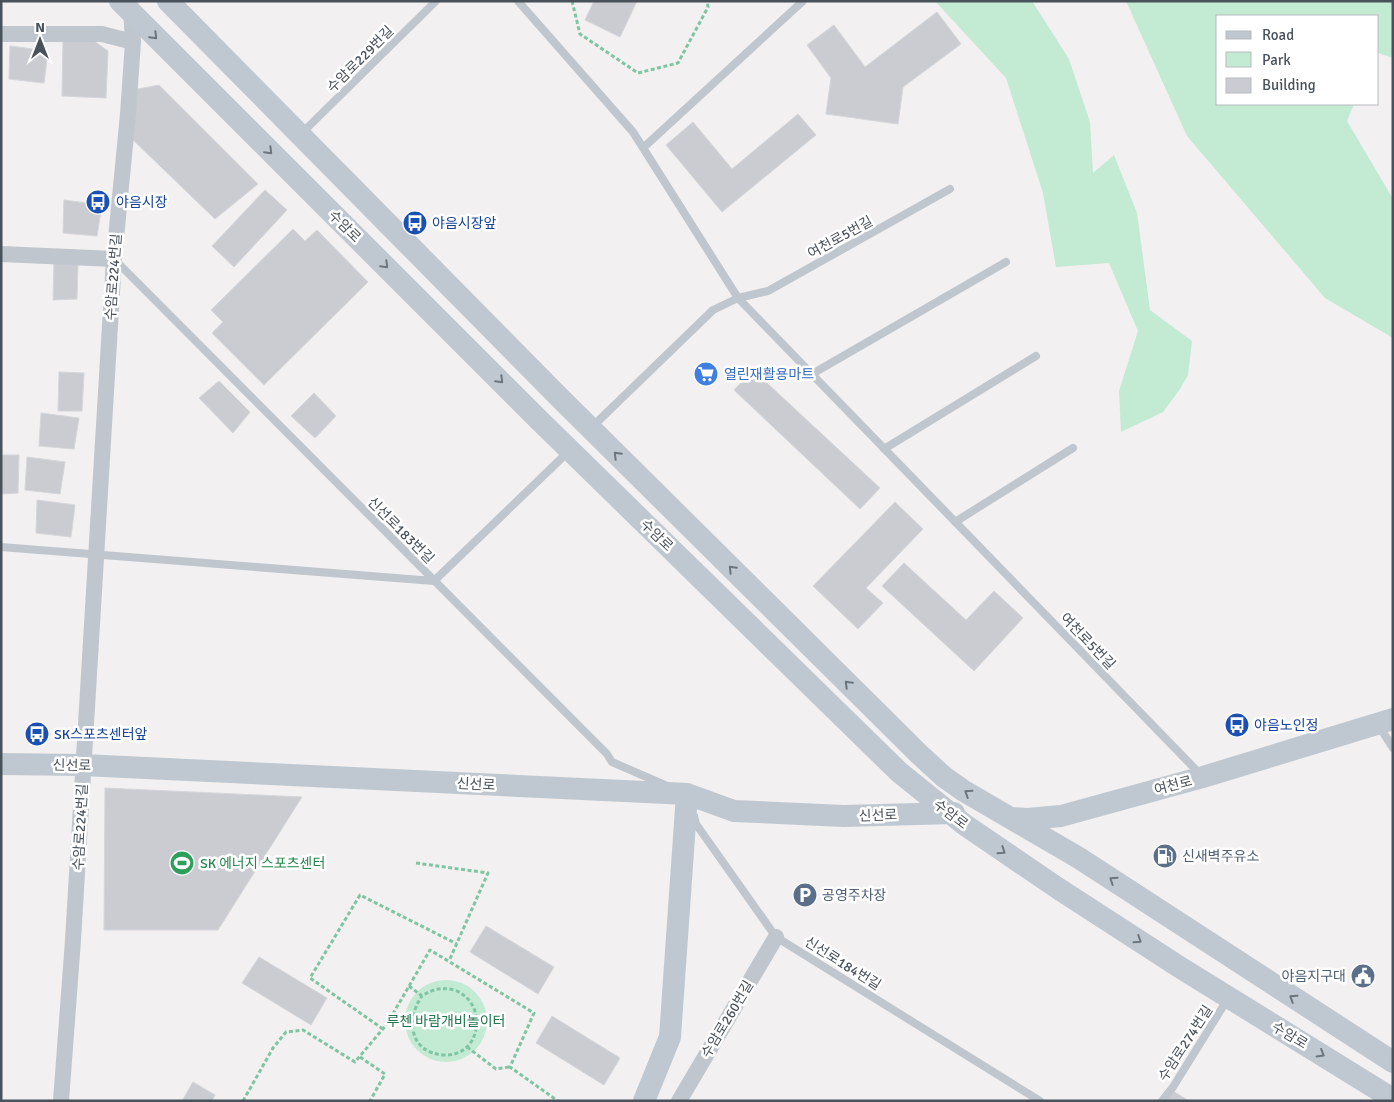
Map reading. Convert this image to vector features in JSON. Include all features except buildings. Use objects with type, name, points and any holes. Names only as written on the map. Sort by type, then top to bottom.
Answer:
[{"type":"main road","name":"수암로","points":[[168,1],[590,428],[944,777],[1009,818],[1080,858],[1393,1062]]},
{"type":"main road","name":"수암로","points":[[127,5],[570,450],[899,772],[948,812],[1058,889],[1229,998],[1393,1099]]},
{"type":"main road","name":"여천로","points":[[948,812],[1028,819],[1061,816],[1203,777],[1385,722]]},
{"type":"main road","name":"신선로","points":[[1,764],[84,765],[687,794],[734,812],[844,816],[948,812]]},
{"type":"main road","points":[[644,1101],[670,1037],[687,794]]},
{"type":"street","name":"수암로224번길","points":[[62,1101],[114,259],[133,42],[127,5]]},
{"type":"street","points":[[1,34],[102,34],[133,42]]},
{"type":"street","points":[[1,254],[114,259]]},
{"type":"street","name":"수암로260번길","points":[[679,1101],[776,937]]},
{"type":"lane","name":"수암로229번길","points":[[301,135],[436,1]]},
{"type":"lane","name":"여천로5번길","points":[[518,1],[632,132],[738,298],[1203,777]]},
{"type":"lane","points":[[643,148],[803,1]]},
{"type":"lane","name":"여천로5번길","points":[[738,298],[768,291],[950,189]]},
{"type":"lane","name":"신선로183번길","points":[[114,259],[607,754],[612,762],[687,794]]},
{"type":"lane","points":[[812,374],[1006,262]]},
{"type":"lane","points":[[590,428],[713,310],[738,298]]},
{"type":"lane","points":[[884,448],[1036,356]]},
{"type":"lane","points":[[955,522],[1073,448]]},
{"type":"lane","points":[[1,547],[434,582],[570,450]]},
{"type":"lane","points":[[1385,722],[1393,748]]},
{"type":"lane","name":"신선로184번길","points":[[687,794],[696,824],[776,937],[1040,1101]]},
{"type":"lane","name":"수암로274번길","points":[[1162,1101],[1229,998]]},
{"type":"path","points":[[572,1],[580,34],[638,73],[678,63],[708,7],[707,1]]},
{"type":"path","points":[[416,863],[488,873],[449,961]]},
{"type":"path","points":[[383,1028],[310,978],[360,895],[457,944]]},
{"type":"path","points":[[243,1101],[273,1048],[286,1032],[303,1030],[355,1062],[383,1028],[430,950],[534,1013],[510,1067]]},
{"type":"path","points":[[409,986],[422,996]]},
{"type":"path","points":[[446,988],[458,992],[469,1000],[476,1011],[478,1025],[475,1037],[468,1047],[460,1052],[445,1055],[432,1053],[420,1045],[416,1040],[412,1023],[414,1011],[422,996],[434,989],[446,988]]},
{"type":"path","points":[[468,1047],[496,1069],[510,1067],[558,1101]]},
{"type":"path","points":[[360,1057],[385,1074],[370,1101]]},
{"type":"green space","points":[[935,1],[1032,1],[1069,59],[1090,122],[1093,173],[1114,155],[1137,213],[1150,310],[1192,341],[1188,375],[1163,412],[1121,432],[1119,391],[1138,331],[1109,263],[1056,267],[1043,193],[1006,78]]},
{"type":"green space","points":[[1126,1],[1393,1],[1393,58],[1379,53],[1379,15],[1216,15],[1216,105],[1354,105],[1347,121],[1393,199],[1393,338],[1325,298],[1187,136]]},
{"type":"green space","name":"루첸 바람개비놀이터","points":[[446,980],[462,983],[475,992],[484,1005],[487,1021],[484,1037],[475,1050],[462,1059],[446,1062],[430,1059],[417,1050],[408,1037],[405,1021],[408,1005],[417,992],[430,983]]},
{"type":"place","name":"야음시장","points":[[98,202]]},
{"type":"place","name":"야음시장앞","points":[[415,223]]},
{"type":"place","name":"열린재활용마트","points":[[706,374]]},
{"type":"place","name":"야음노인정","points":[[1237,725]]},
{"type":"place","name":"SK스포츠센터앞","points":[[37,734]]},
{"type":"place","name":"신새벽주유소","points":[[1165,856]]},
{"type":"place","name":"SK 에너지 스포츠센터","points":[[182,863]]},
{"type":"place","name":"공영주차장","points":[[805,895]]},
{"type":"place","name":"야음지구대","points":[[1363,976]]}]
